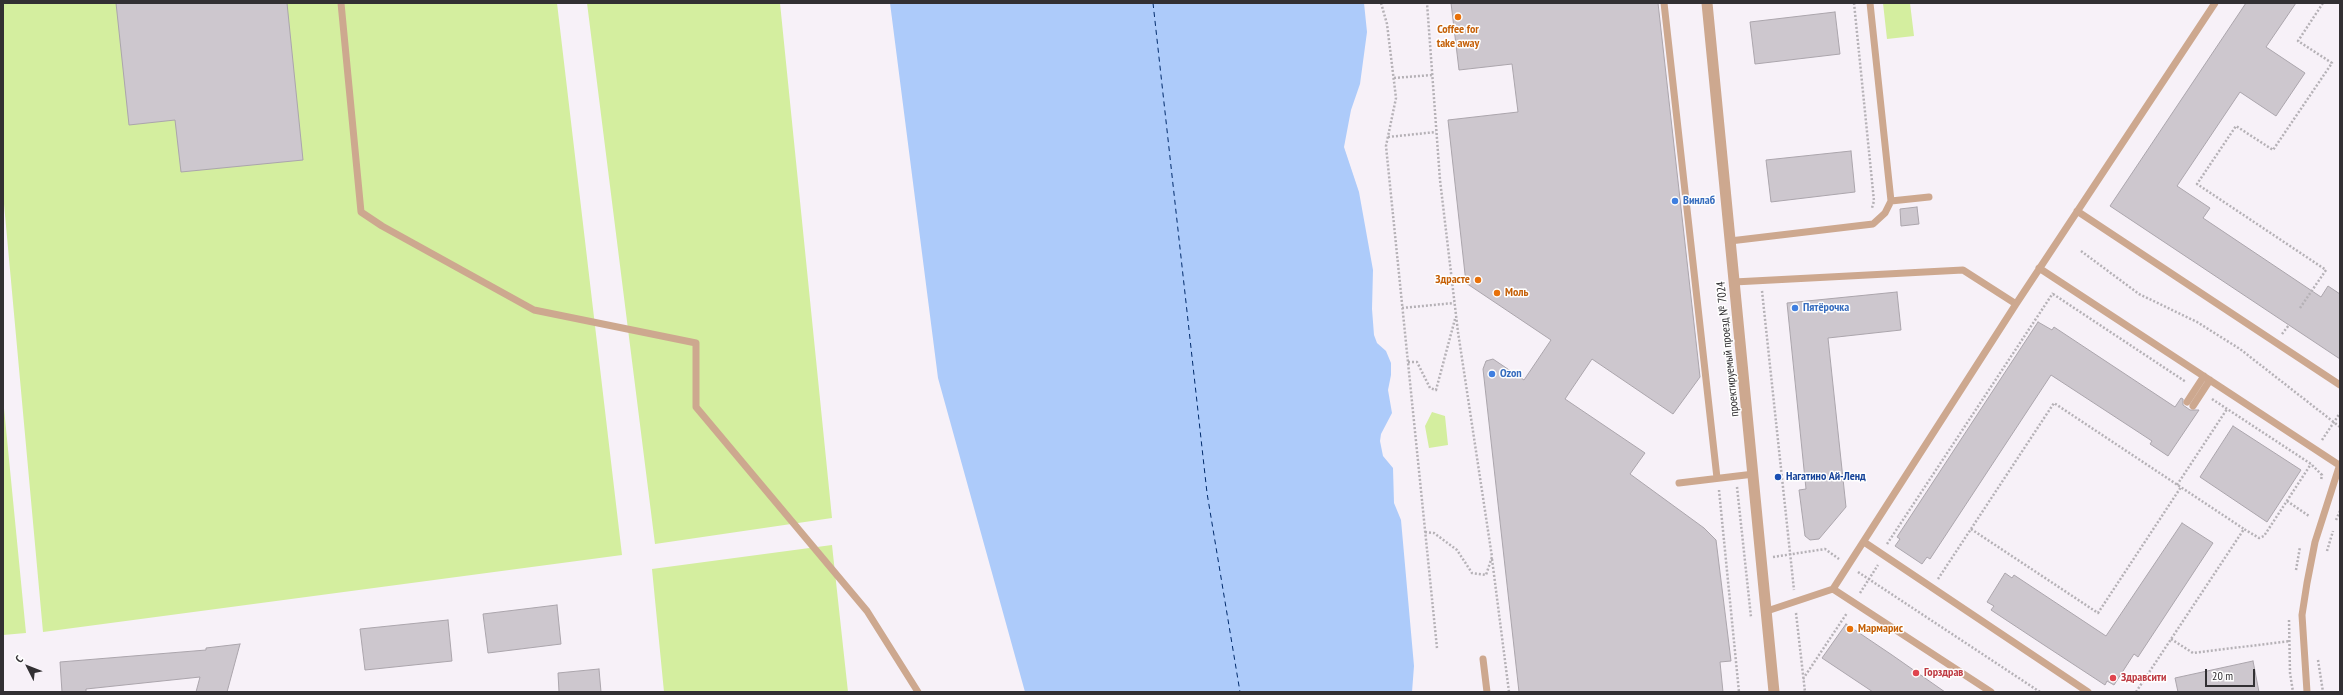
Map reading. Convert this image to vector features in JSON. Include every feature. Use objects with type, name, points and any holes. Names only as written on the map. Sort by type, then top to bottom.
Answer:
[{"type":"street","name":"проектируемый проезд № 7024","points":[[1707,3],[1774,692]]},
{"type":"lane","points":[[341,3],[361,212],[382,226],[534,310],[696,343],[696,406],[867,611],[918,692]]},
{"type":"lane","points":[[1664,3],[1717,478]]},
{"type":"lane","points":[[1730,240],[1873,224],[1880,219],[1891,201],[1870,3]]},
{"type":"lane","points":[[1767,611],[1795,603],[1833,589],[2039,268],[2215,3]]},
{"type":"lane","points":[[1891,201],[1929,197]]},
{"type":"lane","points":[[2077,211],[2340,385]]},
{"type":"lane","points":[[2039,268],[2340,465],[2315,542],[2302,615],[2308,692]]},
{"type":"lane","points":[[1734,282],[1963,270],[2016,304]]},
{"type":"lane","points":[[2190,404],[2207,378]]},
{"type":"lane","points":[[1679,483],[1754,474]]},
{"type":"lane","points":[[1864,542],[2088,692]]},
{"type":"lane","points":[[1833,589],[1991,692]]},
{"type":"lane","points":[[1483,659],[1487,692]]},
{"type":"path","points":[[1382,3],[1387,24],[1396,98],[1386,146],[1437,648]]},
{"type":"path","points":[[1427,3],[1436,132],[1454,304],[1492,557],[1509,692]]},
{"type":"path","points":[[1854,3],[1874,201],[1868,213]]},
{"type":"path","points":[[2300,308],[2326,270],[2197,184],[2236,126],[2273,150],[2332,63],[2298,41],[2323,3]]},
{"type":"path","points":[[1394,78],[1432,76]]},
{"type":"path","points":[[1388,137],[1436,132]]},
{"type":"path","points":[[2081,251],[2139,294],[2197,322],[2240,349],[2340,427]]},
{"type":"path","points":[[1760,280],[1805,692]]},
{"type":"path","points":[[1884,556],[1886,546],[2061,282]]},
{"type":"path","points":[[2053,294],[2311,464],[2322,475],[2321,482]]},
{"type":"path","points":[[1402,308],[1454,304]]},
{"type":"path","points":[[1408,362],[1418,362],[1430,388],[1436,390],[1456,316]]},
{"type":"path","points":[[1932,587],[2054,403],[2259,538],[2264,536],[2311,464]]},
{"type":"path","points":[[2177,485],[2227,409]]},
{"type":"path","points":[[2308,462],[2340,413]]},
{"type":"path","points":[[1736,476],[1752,622]]},
{"type":"path","points":[[1717,478],[1724,530],[1739,692]]},
{"type":"path","points":[[1971,529],[2098,613],[2181,487]]},
{"type":"path","points":[[2287,501],[2309,516]]},
{"type":"path","points":[[2308,523],[2311,510]]},
{"type":"path","points":[[2325,558],[2340,511]]},
{"type":"path","points":[[2136,692],[2244,529]]},
{"type":"path","points":[[1425,532],[1434,533],[1456,550],[1472,573],[1486,575],[1492,557]]},
{"type":"path","points":[[2295,576],[2301,545]]},
{"type":"path","points":[[1790,555],[1826,549],[2040,692]]},
{"type":"path","points":[[1803,680],[1847,613]]},
{"type":"path","points":[[2290,614],[2288,641],[2293,692]]},
{"type":"path","points":[[2171,639],[2193,653],[2288,641]]},
{"type":"path","points":[[2318,655],[2323,692]]},
{"type":"green space","points":[[3,3],[557,3],[622,555],[43,632],[3,193]]},
{"type":"green space","points":[[587,3],[780,3],[832,518],[655,544]]},
{"type":"green space","points":[[1883,3],[1910,3],[1914,36],[1887,39]]},
{"type":"green space","points":[[3,398],[26,633],[3,635]]},
{"type":"green space","points":[[1432,412],[1445,416],[1448,445],[1429,448],[1425,426]]},
{"type":"green space","points":[[832,545],[848,692],[664,692],[652,569]]},
{"type":"water","points":[[890,3],[1364,3],[1367,32],[1360,84],[1351,110],[1344,147],[1359,192],[1373,270],[1372,309],[1374,335],[1377,343],[1386,351],[1391,363],[1391,375],[1388,390],[1392,413],[1381,434],[1380,441],[1383,456],[1393,468],[1394,503],[1401,520],[1414,666],[1412,692],[1025,692],[938,378]]},
{"type":"building","points":[[116,3],[287,3],[303,160],[181,172],[175,120],[129,125]]},
{"type":"building","points":[[1451,3],[1658,3],[1700,377],[1673,414],[1592,359],[1565,399],[1645,453],[1630,474],[1704,528],[1716,540],[1731,661],[1720,662],[1723,692],[1519,692],[1483,369],[1486,361],[1493,359],[1524,380],[1551,340],[1466,283],[1448,120],[1518,112],[1512,64],[1459,70]]},
{"type":"building","points":[[2246,3],[2296,3],[2266,47],[2305,73],[2276,116],[2240,92],[2177,186],[2210,208],[2203,218],[2321,297],[2328,286],[2340,294],[2340,359],[2110,206]]},
{"type":"building","points":[[1835,12],[1840,54],[1755,64],[1750,22]]},
{"type":"building","points":[[1851,151],[1855,192],[1771,202],[1766,160]]},
{"type":"building","points":[[1917,207],[1919,224],[1901,226],[1900,209]]},
{"type":"building","points":[[1897,292],[1901,330],[1828,338],[1846,507],[1819,539],[1810,540],[1805,536],[1799,490],[1806,489],[1787,303]]},
{"type":"building","points":[[2038,322],[2052,330],[2054,327],[2175,407],[2181,398],[2183,399],[2183,405],[2190,410],[2199,410],[2168,456],[2150,444],[2152,441],[2051,375],[1930,559],[1927,557],[1922,564],[1895,546],[1900,539],[1897,537]]},
{"type":"building","points":[[2233,426],[2301,470],[2267,522],[2200,477]]},
{"type":"building","points":[[2182,523],[2213,543],[2138,657],[2134,654],[2114,685],[2107,681],[2105,685],[1991,610],[1994,606],[1987,602],[2005,573],[2012,578],[2014,575],[2106,636]]},
{"type":"building","points":[[557,605],[561,644],[488,653],[483,614]]},
{"type":"building","points":[[448,620],[452,661],[365,670],[360,629]]},
{"type":"building","points":[[1846,624],[1945,692],[1873,692],[1822,658]]},
{"type":"building","points":[[240,644],[227,692],[196,692],[200,677],[86,689],[86,692],[62,692],[60,662],[206,650],[206,648]]},
{"type":"building","points":[[2253,661],[2259,692],[2178,692],[2175,678]]},
{"type":"building","points":[[599,669],[601,692],[559,692],[558,673]]},
{"type":"ferry route","points":[[1153,3],[1207,493],[1240,692]]},
{"type":"place","name":"Coffee for take away","points":[[1458,17]]},
{"type":"place","name":"Винлаб","points":[[1675,201]]},
{"type":"place","name":"Здрасте","points":[[1478,280]]},
{"type":"place","name":"Моль","points":[[1497,293]]},
{"type":"place","name":"Пятёрочка","points":[[1795,308]]},
{"type":"place","name":"Ozon","points":[[1492,374]]},
{"type":"place","name":"Нагатино Ай-Ленд","points":[[1778,477]]},
{"type":"place","name":"Мармарис","points":[[1850,629]]},
{"type":"place","name":"Горздрав","points":[[1916,673]]},
{"type":"place","name":"Здравсити","points":[[2113,678]]}]
